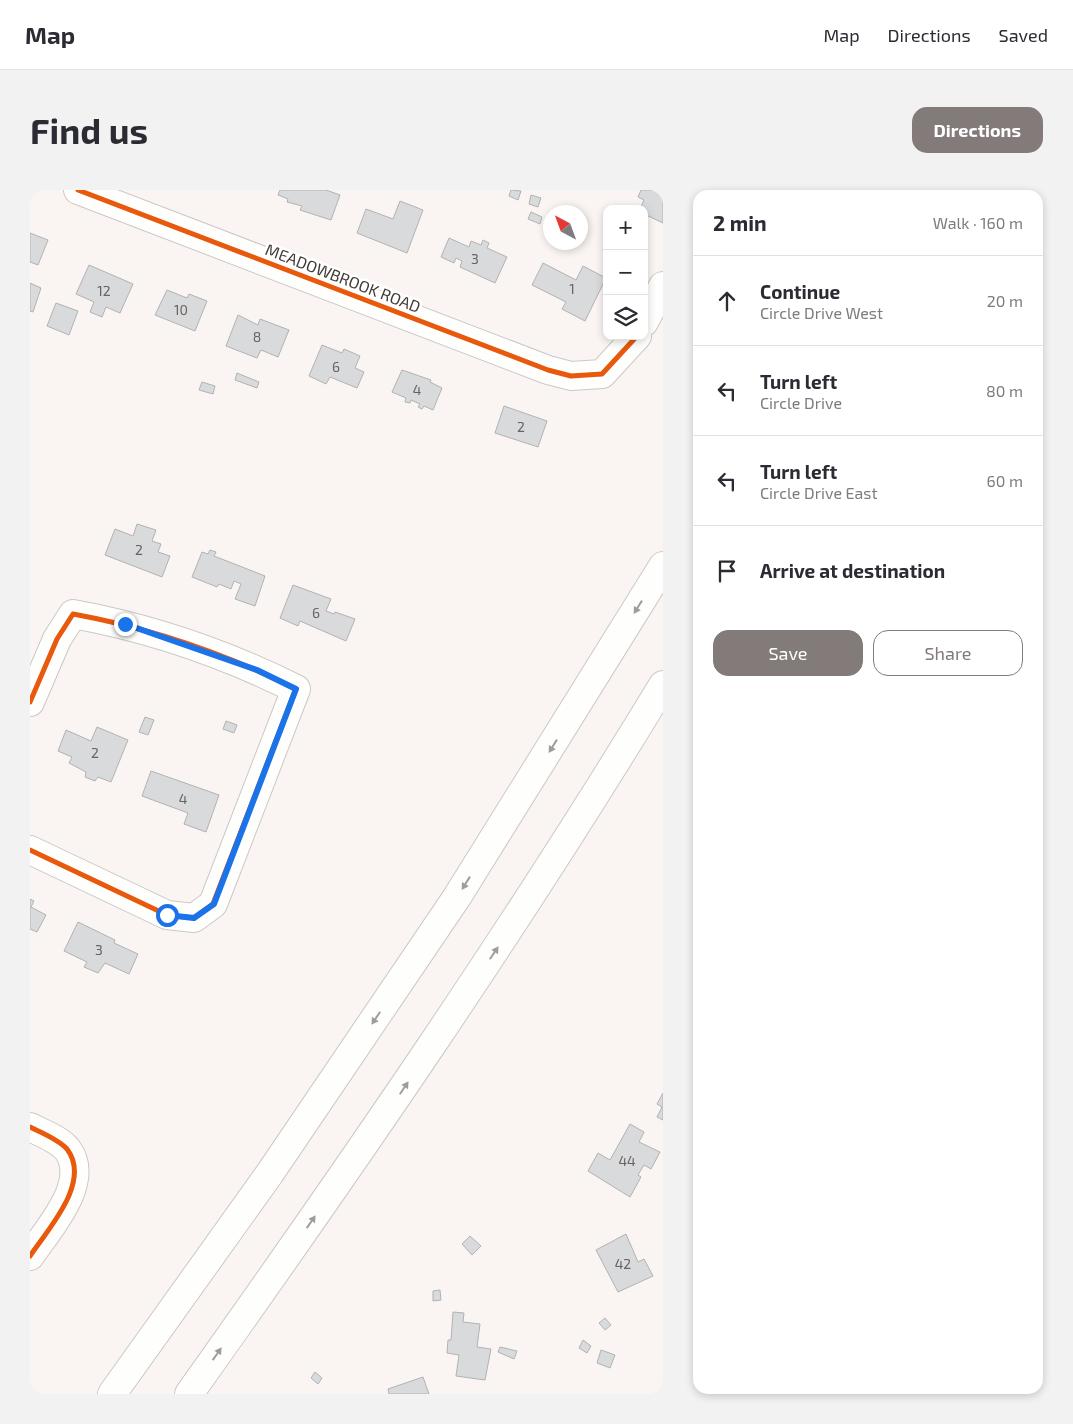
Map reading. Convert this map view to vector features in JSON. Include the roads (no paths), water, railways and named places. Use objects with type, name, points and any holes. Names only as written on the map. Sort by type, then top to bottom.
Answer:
[{"type":"main road","name":"MEADOWBROOK ROAD","points":[[78,190],[548,370],[571,376],[602,374],[633,340]]},
{"type":"main road","points":[[648,314],[663,286]]},
{"type":"main road","points":[[112,1394],[286,1150],[457,897],[663,566]]},
{"type":"main road","points":[[30,702],[57,639],[73,614],[125,624],[257,670],[296,689],[214,904],[194,918],[167,915],[30,850]]},
{"type":"main road","points":[[189,1394],[321,1208],[448,1023],[530,899],[663,685]]},
{"type":"main road","points":[[30,1127],[49,1136],[67,1150],[76,1169],[70,1197],[30,1256]]}]
